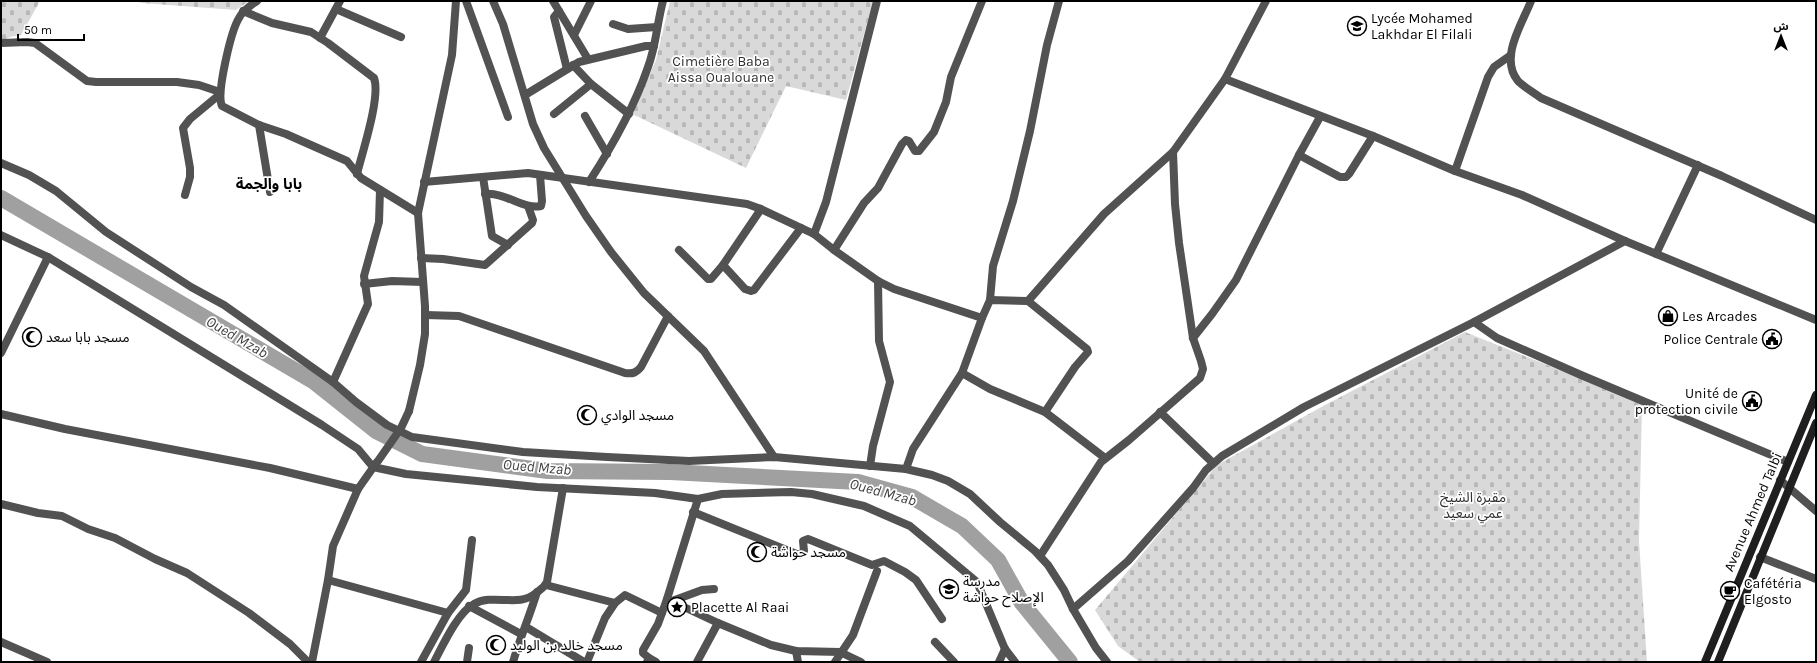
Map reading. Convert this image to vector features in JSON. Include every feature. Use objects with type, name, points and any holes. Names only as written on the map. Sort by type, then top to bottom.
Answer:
[{"type":"main road","name":"Avenue Ahmed Talbi","points":[[1705,662],[1816,395]]},
{"type":"main road","points":[[1718,662],[1816,423]]},
{"type":"street","points":[[258,1],[243,11],[236,24],[220,93],[222,106],[259,125],[286,134],[347,161],[357,174],[418,213]]},
{"type":"street","points":[[320,38],[340,1]]},
{"type":"street","points":[[312,662],[333,546],[358,489],[401,428],[409,411],[423,352],[426,315],[418,213],[452,55],[456,1]]},
{"type":"street","points":[[466,1],[508,117]]},
{"type":"street","points":[[493,1],[503,24],[539,139],[586,216],[611,252],[644,293],[704,351],[774,457]]},
{"type":"street","points":[[574,35],[591,1]]},
{"type":"street","points":[[589,182],[607,154],[629,114],[649,66],[663,1]]},
{"type":"street","points":[[814,234],[826,202],[877,1]]},
{"type":"street","points":[[834,250],[864,203],[878,188],[902,144],[906,140],[909,140],[915,151],[919,151],[932,136],[946,102],[951,77],[982,1]]},
{"type":"street","points":[[906,469],[912,449],[962,373],[990,300],[993,266],[1013,201],[1027,147],[1047,45],[1059,1]]},
{"type":"street","points":[[1028,301],[1104,214],[1173,152],[1225,79],[1266,1]]},
{"type":"street","points":[[1531,1],[1515,39],[1511,55],[1511,64],[1517,79],[1524,86],[1541,98],[1698,165],[1816,220]]},
{"type":"street","points":[[556,5],[588,59]]},
{"type":"street","points":[[556,5],[554,17],[570,67],[629,114]]},
{"type":"street","points":[[336,9],[401,37]]},
{"type":"street","points":[[243,11],[272,23],[304,29],[320,38],[372,76],[375,82],[376,91],[357,174]]},
{"type":"street","points":[[613,24],[628,29],[657,27]]},
{"type":"street","points":[[1,43],[35,43],[73,72],[90,82],[177,82],[204,86],[220,93]]},
{"type":"street","points":[[525,95],[570,67],[588,59],[646,46],[654,46]]},
{"type":"street","points":[[1455,171],[1488,77],[1494,67],[1511,55]]},
{"type":"street","points":[[1225,79],[1320,117],[1374,136],[1455,171],[1529,198],[1625,241],[1816,320]]},
{"type":"street","points":[[554,114],[591,84]]},
{"type":"street","points":[[185,195],[190,177],[190,168],[183,128],[190,119],[220,93]]},
{"type":"street","points":[[585,116],[607,154]]},
{"type":"street","points":[[1193,338],[1216,310],[1236,280],[1320,117]]},
{"type":"street","points":[[259,125],[270,192]]},
{"type":"street","points":[[1299,156],[1340,178],[1343,178],[1350,174],[1374,136]]},
{"type":"street","points":[[1040,556],[1088,481],[1105,458],[1129,440],[1200,378],[1203,370],[1193,338],[1176,212],[1173,152]]},
{"type":"street","points":[[1,163],[29,175],[56,191],[106,232],[191,287],[224,305],[333,382],[356,402],[395,430],[412,437],[523,452],[614,458],[689,461],[774,457],[906,469],[932,475],[948,481],[970,494],[1040,556],[1048,565],[1064,590],[1073,609],[1096,648],[1107,662]]},
{"type":"street","points":[[1656,254],[1698,165]]},
{"type":"street","points":[[424,182],[518,173],[562,177],[729,201],[761,209],[814,234],[834,250],[894,289],[982,318]]},
{"type":"street","points":[[485,194],[499,194],[528,206],[538,207],[542,204],[540,175]]},
{"type":"street","points":[[483,177],[492,236],[508,245]]},
{"type":"street","points":[[333,382],[367,309],[368,299],[364,284],[365,268],[379,222],[380,190]]},
{"type":"street","points":[[421,258],[443,259],[485,265],[533,220],[528,206]]},
{"type":"street","points":[[679,250],[709,280],[723,265],[761,209]]},
{"type":"street","points":[[723,265],[745,289],[751,291],[754,290],[801,228]]},
{"type":"street","points":[[1,235],[48,258],[322,425],[358,449],[376,464],[406,474],[537,487],[655,493],[698,499],[722,494],[791,492],[812,494],[864,506],[910,526],[977,582],[1005,649],[1015,662]]},
{"type":"street","points":[[1073,609],[1128,561],[1213,463],[1222,456],[1304,407],[1474,322],[1625,241]]},
{"type":"street","points":[[1,353],[48,258]]},
{"type":"street","points":[[870,466],[873,446],[890,382],[879,341],[878,280]]},
{"type":"street","points":[[364,284],[392,281],[423,282]]},
{"type":"street","points":[[990,300],[1028,301],[1087,349],[1088,352],[1075,367],[1045,412]]},
{"type":"street","points":[[426,315],[459,316],[625,373],[632,374],[636,373],[641,367],[668,316]]},
{"type":"street","points":[[1474,322],[1497,338],[1788,462]]},
{"type":"street","points":[[962,373],[990,389],[1045,412],[1105,458]]},
{"type":"street","points":[[1160,412],[1213,463]]},
{"type":"street","points":[[1,414],[65,429],[270,468],[358,489]]},
{"type":"street","points":[[1780,480],[1816,511]]},
{"type":"street","points":[[434,662],[458,617],[469,606],[482,601],[522,600],[529,598],[543,589],[546,584],[563,488]]},
{"type":"street","points":[[651,661],[643,650],[658,624],[669,600],[693,512],[698,499]]},
{"type":"street","points":[[1,504],[31,512],[62,516],[88,529],[115,538],[155,560],[187,573],[249,613],[290,644],[308,662]]},
{"type":"street","points":[[693,512],[799,555],[804,551],[803,541],[808,539],[872,565],[884,561],[905,572],[916,580],[942,619]]},
{"type":"street","points":[[421,662],[448,613],[466,590],[472,540]]},
{"type":"street","points":[[1760,557],[1816,579]]},
{"type":"street","points":[[835,662],[840,652],[853,634],[877,571]]},
{"type":"street","points":[[328,580],[448,613]]},
{"type":"street","points":[[546,584],[615,603]]},
{"type":"street","points":[[669,600],[702,590],[714,589]]},
{"type":"street","points":[[513,662],[538,592]]},
{"type":"street","points":[[469,606],[586,662],[605,618],[615,603],[625,595],[662,613]]},
{"type":"street","points":[[669,600],[718,623],[771,645],[796,651],[840,652],[861,662]]},
{"type":"street","points":[[697,662],[718,623]]},
{"type":"street","points":[[1,642],[47,662]]},
{"type":"street","points":[[934,642],[954,662]]},
{"type":"street","points":[[468,662],[469,648]]},
{"type":"street","points":[[999,662],[1005,649]]},
{"type":"street","points":[[796,651],[798,662]]},
{"type":"green space","points":[[1,1],[40,1],[21,35],[1,40]]},
{"type":"green space","points":[[136,1],[249,1],[236,10],[142,3]]},
{"type":"green space","name":"Cimetière Baba Aissa Oualouane","points":[[670,1],[873,1],[846,100],[786,86],[746,168],[632,114],[656,60]]},
{"type":"green space","name":"مقبرة الشيخ عمي سعيد","points":[[1465,332],[1642,403],[1639,541],[1647,662],[1140,662],[1118,646],[1095,610],[1217,465],[1325,405]]},
{"type":"waterway","name":"Oued Mzab","points":[[1,198],[313,381],[376,431],[422,454],[548,471],[670,472],[858,482],[912,497],[962,526],[998,560],[1022,603],[1070,662]]},
{"type":"place","name":"Lycée Mohamed Lakhdar El Filali","points":[[1357,26]]},
{"type":"place","name":"Les Arcades","points":[[1668,316]]},
{"type":"place","name":"مسجد بابا سعد","points":[[32,337]]},
{"type":"place","name":"Police Centrale","points":[[1772,339]]},
{"type":"place","name":"Unité de protection civile","points":[[1752,401]]},
{"type":"place","name":"مسجد الوادي","points":[[587,415]]},
{"type":"place","name":"مسجد حواشة","points":[[757,552]]},
{"type":"place","name":"مدرسة الإصلاح حواشة","points":[[949,589]]},
{"type":"place","name":"Cafétéria Elgosto","points":[[1730,591]]},
{"type":"place","name":"Placette Al Raai","points":[[677,607]]},
{"type":"place","name":"مسجد خالد بن الوليد","points":[[496,645]]},
{"type":"district","name":"بابا والجمة","points":[[269,184]]}]
